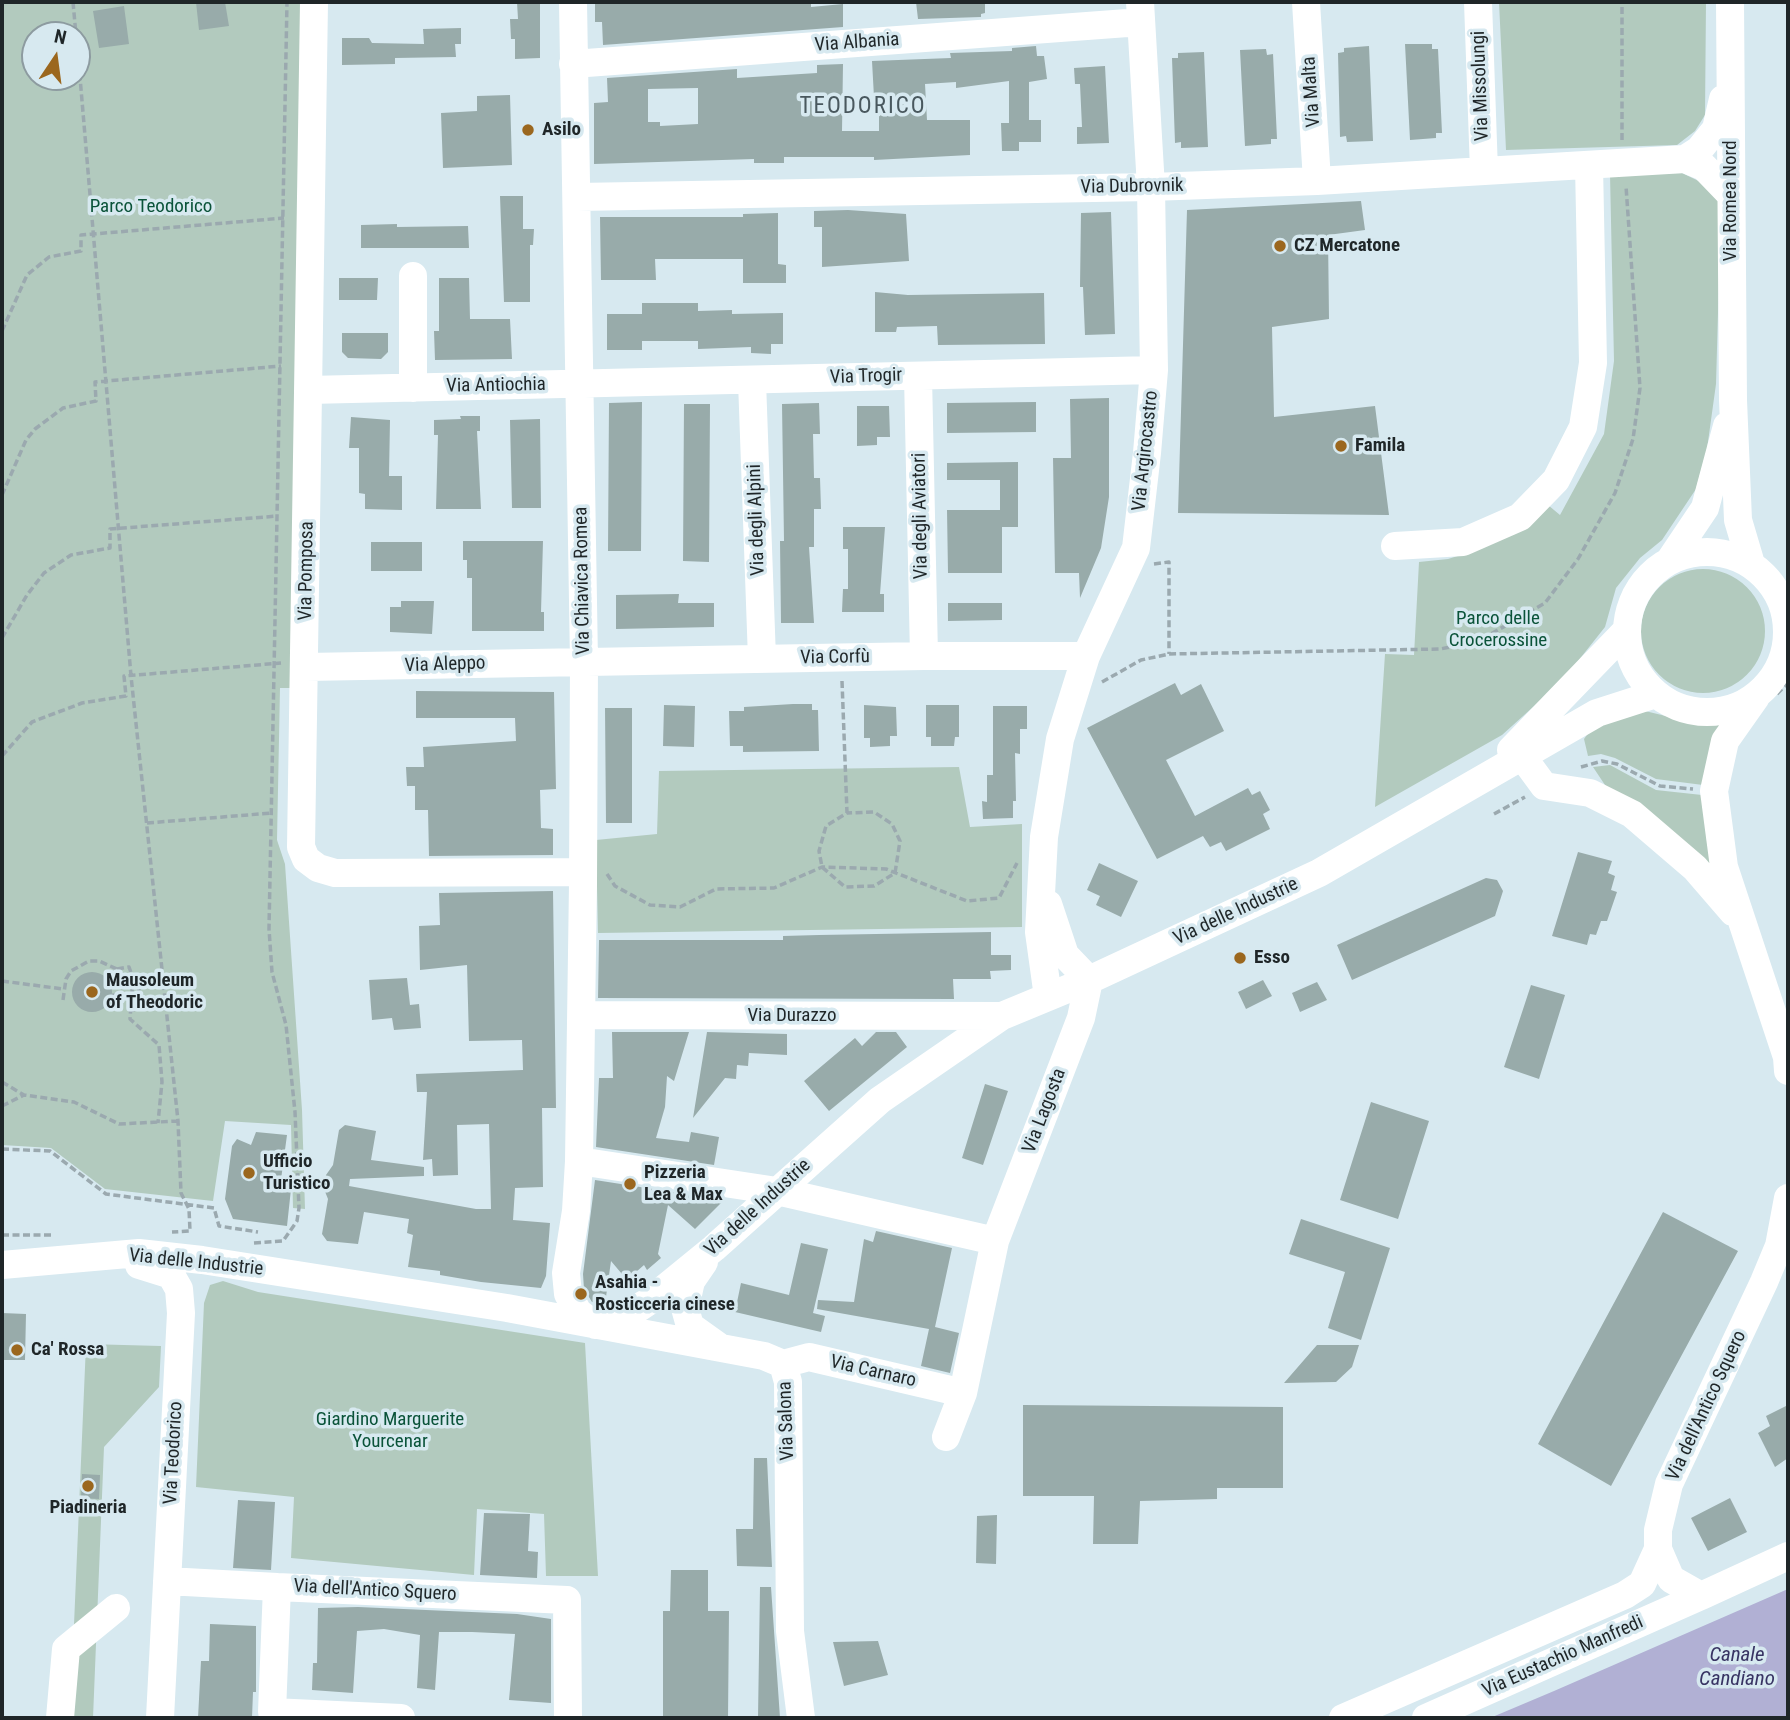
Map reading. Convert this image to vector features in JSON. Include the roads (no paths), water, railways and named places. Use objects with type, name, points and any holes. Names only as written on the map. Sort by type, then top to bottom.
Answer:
[{"type":"street","name":"Via Pomposa","points":[[314,2],[306,667],[301,847],[306,859],[318,868],[335,873],[380,875],[583,860]]},
{"type":"street","name":"Via Chiavica Romea","points":[[566,1273],[576,1211],[579,1161],[583,860],[584,661],[573,2]]},
{"type":"street","name":"Via Malta","points":[[1306,2],[1318,181]]},
{"type":"street","name":"Via Missolungi","points":[[1478,2],[1484,171]]},
{"type":"street","name":"Via Romea Nord","points":[[1730,2],[1733,400],[1738,520],[1751,564]]},
{"type":"street","name":"Via Albania","points":[[573,64],[1140,12]]},
{"type":"street","name":"Via Argirocastro","points":[[1048,997],[1039,932],[1044,837],[1060,739],[1091,667],[1136,548],[1154,370],[1151,187],[1140,12]]},
{"type":"street","points":[[1685,159],[1699,150],[1716,129],[1730,66]]},
{"type":"street","name":"Via Dubrovnik","points":[[577,197],[1151,187],[1318,181],[1685,159]]},
{"type":"street","points":[[1685,159],[1704,167],[1731,195]]},
{"type":"street","points":[[1395,545],[1463,542],[1520,517],[1556,480],[1583,427],[1593,363],[1589,165]]},
{"type":"street","points":[[413,276],[413,388]]},
{"type":"street","name":"Via Trogir","points":[[579,385],[1154,370]]},
{"type":"street","name":"Via degli Aviatori","points":[[918,376],[924,656]]},
{"type":"street","name":"Via degli Alpini","points":[[752,381],[762,659]]},
{"type":"street","name":"Via Antiochia","points":[[309,390],[579,385]]},
{"type":"street","name":"Via Romea Nord","points":[[1670,560],[1704,508],[1733,400]]},
{"type":"street","points":[[1763,699],[1732,709],[1705,713],[1679,708],[1656,694],[1640,677],[1630,655],[1626,631],[1629,609],[1638,590],[1652,573],[1670,560],[1697,552],[1725,553],[1751,564],[1784,596],[1788,645],[1785,672],[1763,699],[1725,741],[1714,791],[1724,867],[1787,1057],[1788,1071]]},
{"type":"street","name":"Via delle Industrie","points":[[595,1325],[628,1315],[714,1248],[880,1100],[1002,1016],[1089,980],[1319,873],[1482,779],[1525,745],[1626,631]]},
{"type":"street","name":"Via Corfù","points":[[584,661],[924,656],[1091,667]]},
{"type":"street","name":"Via Aleppo","points":[[306,667],[584,661]]},
{"type":"street","name":"Via delle Industrie","points":[[1525,745],[1597,713],[1656,694]]},
{"type":"street","points":[[1525,745],[1544,786],[1590,793],[1632,814],[1674,849],[1743,924]]},
{"type":"street","name":"Via Argirocastro","points":[[1042,885],[1065,955],[1089,980]]},
{"type":"street","name":"Via Lagosta","points":[[946,1437],[963,1393],[995,1241],[1081,1017],[1089,980]]},
{"type":"street","name":"Via Durazzo","points":[[582,1015],[1002,1016]]},
{"type":"street","points":[[579,1161],[777,1191],[995,1241]]},
{"type":"street","name":"Via dell'Antico Squero","points":[[1343,1718],[1625,1595],[1642,1584],[1658,1549],[1658,1530],[1669,1484],[1779,1247],[1788,1198]]},
{"type":"street","points":[[714,1248],[691,1281],[685,1308],[690,1326],[720,1347]]},
{"type":"street","name":"Via delle Industrie","points":[[2,1265],[139,1253],[202,1260],[507,1308],[530,1303],[551,1291],[566,1273]]},
{"type":"street","name":"Via Teodorico","points":[[89,1256],[148,1266],[171,1275],[179,1289],[181,1313],[160,1718]]},
{"type":"street","points":[[566,1273],[568,1294],[578,1312],[595,1325]]},
{"type":"street","name":"Via Salona","points":[[507,1308],[720,1347],[764,1356],[783,1364],[788,1382],[790,1631],[801,1718]]},
{"type":"street","name":"Via Carnaro","points":[[783,1364],[809,1357],[963,1393]]},
{"type":"street","points":[[1658,1549],[1671,1579],[1700,1596]]},
{"type":"street","name":"Via Eustachio Manfredi","points":[[1426,1718],[1788,1556]]},
{"type":"street","points":[[167,1581],[278,1587]]},
{"type":"street","name":"Via dell'Antico Squero","points":[[401,1718],[272,1712],[278,1587],[567,1600],[568,1718]]},
{"type":"street","points":[[60,1718],[66,1650],[116,1608]]},
{"type":"water","name":"Canale Candiano","points":[[1788,1589],[1788,1718],[1490,1718],[1554,1691]]},
{"type":"place","name":"Asilo","points":[[528,130]]},
{"type":"place","name":"CZ Mercatone","points":[[1280,246]]},
{"type":"place","name":"Famila","points":[[1341,446]]},
{"type":"place","name":"Esso","points":[[1240,958]]},
{"type":"place","name":"Mausoleum of Theodoric","points":[[92,992]]},
{"type":"place","name":"Ufficio Turistico","points":[[249,1173]]},
{"type":"place","name":"Pizzeria Lea & Max","points":[[630,1184]]},
{"type":"place","name":"Asahia - Rosticceria cinese","points":[[581,1294]]},
{"type":"place","name":"Ca' Rossa","points":[[17,1350]]},
{"type":"place","name":"Piadineria","points":[[88,1486]]},
{"type":"district","name":"TEODORICO","points":[[863,107]]},
{"type":"park label","name":"Parco Teodorico","points":[[151,207]]},
{"type":"park label","name":"Parco delle Crocerossine","points":[[1498,630]]},
{"type":"park label","name":"Giardino Marguerite Yourcenar","points":[[390,1431]]}]
